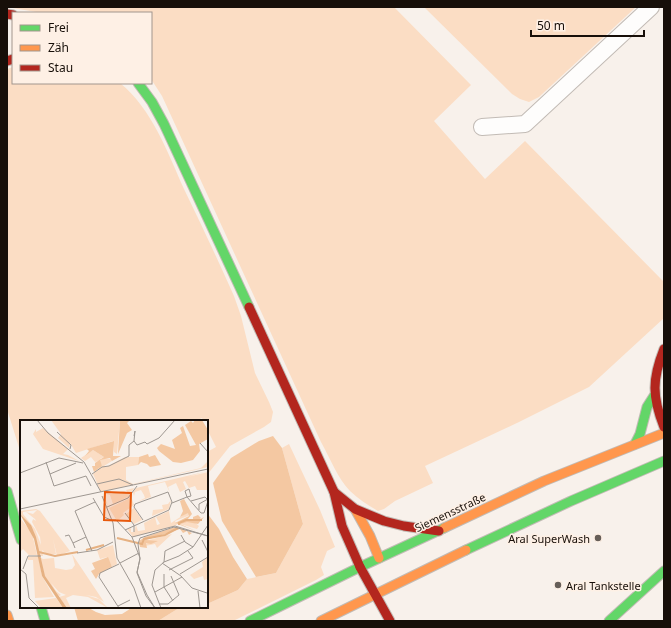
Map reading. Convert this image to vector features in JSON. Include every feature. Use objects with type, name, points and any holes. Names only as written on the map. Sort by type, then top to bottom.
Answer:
[{"type":"main road","points":[[138,84],[152,102],[164,124],[286,385],[334,492],[342,526],[360,567],[390,621]]},
{"type":"main road","points":[[664,349],[654,378],[654,396],[664,427]]},
{"type":"main road","points":[[635,444],[640,434],[648,407],[654,396]]},
{"type":"main road","name":"Siemensstraße","points":[[250,621],[379,558],[575,468],[664,433]]},
{"type":"main road","points":[[321,621],[510,529],[584,495],[664,461]]},
{"type":"main road","points":[[7,491],[20,536]]},
{"type":"main road","points":[[334,492],[355,509],[384,522],[439,531]]},
{"type":"main road","points":[[355,509],[370,536],[379,558],[379,571]]},
{"type":"main road","points":[[609,621],[664,571]]},
{"type":"main road","points":[[375,595],[377,583]]},
{"type":"main road","points":[[41,608],[45,621]]},
{"type":"main road","points":[[7,615],[9,621]]},
{"type":"street","points":[[482,127],[525,124],[651,7]]},
{"type":"shaded area","points":[[7,7],[394,7],[471,85],[434,121],[485,179],[525,141],[664,282],[664,318],[589,387],[425,466],[433,483],[378,511],[350,491],[334,468],[162,96],[152,81],[152,12],[36,12]]},
{"type":"shaded area","points":[[424,7],[636,7],[539,97],[529,102],[512,94]]},
{"type":"shaded area","points":[[12,67],[12,84],[121,84],[141,105],[165,146],[234,296],[241,316],[255,373],[273,412],[271,422],[230,446],[208,474],[208,451],[216,447],[208,431],[208,420],[203,420],[202,418],[198,420],[20,420],[20,451],[7,409],[7,69]]},
{"type":"shaded area","points":[[273,436],[282,448],[303,524],[276,573],[256,577],[222,521],[213,483],[231,458],[259,441]]},
{"type":"shaded area","points":[[289,444],[320,510],[335,547],[327,551],[321,567],[324,575],[233,621],[158,621],[179,608],[208,608],[208,604],[238,590],[247,579],[276,573],[303,524],[282,448]]},
{"type":"shaded area","points":[[208,514],[219,529],[233,557],[247,579],[238,590],[208,604]]},
{"type":"shaded area","points":[[74,608],[89,608],[105,615],[122,614],[131,608],[179,608],[158,621],[78,621]]},
{"type":"traffic: fast","points":[[139,84],[152,102],[164,124],[249,307]]},
{"type":"traffic: fast","points":[[635,444],[640,434],[647,407],[654,396]]},
{"type":"traffic: fast","points":[[466,550],[571,501],[664,461]]},
{"type":"traffic: fast","points":[[7,491],[20,536]]},
{"type":"traffic: fast","points":[[250,621],[444,528]]},
{"type":"traffic: fast","points":[[609,621],[664,571]]},
{"type":"traffic: fast","points":[[41,608],[45,621]]},
{"type":"traffic: slow","points":[[444,528],[544,481],[664,433]]},
{"type":"traffic: slow","points":[[355,509],[370,536],[379,558]]},
{"type":"traffic: slow","points":[[321,621],[466,550]]},
{"type":"traffic: slow","points":[[7,615],[9,621]]},
{"type":"traffic: jam","points":[[7,14],[12,15]]},
{"type":"traffic: jam","points":[[7,61],[12,59]]},
{"type":"traffic: jam","points":[[249,307],[334,492],[342,526],[360,567]]},
{"type":"traffic: jam","points":[[664,349],[657,370],[655,388],[657,406],[664,427]]},
{"type":"traffic: jam","points":[[334,492],[355,509],[384,521],[404,526],[439,531]]},
{"type":"traffic: jam","points":[[360,567],[390,621]]},
{"type":"place","name":"Aral SuperWash","points":[[598,538]]},
{"type":"place","name":"Aral Tankstelle","points":[[558,585]]}]
